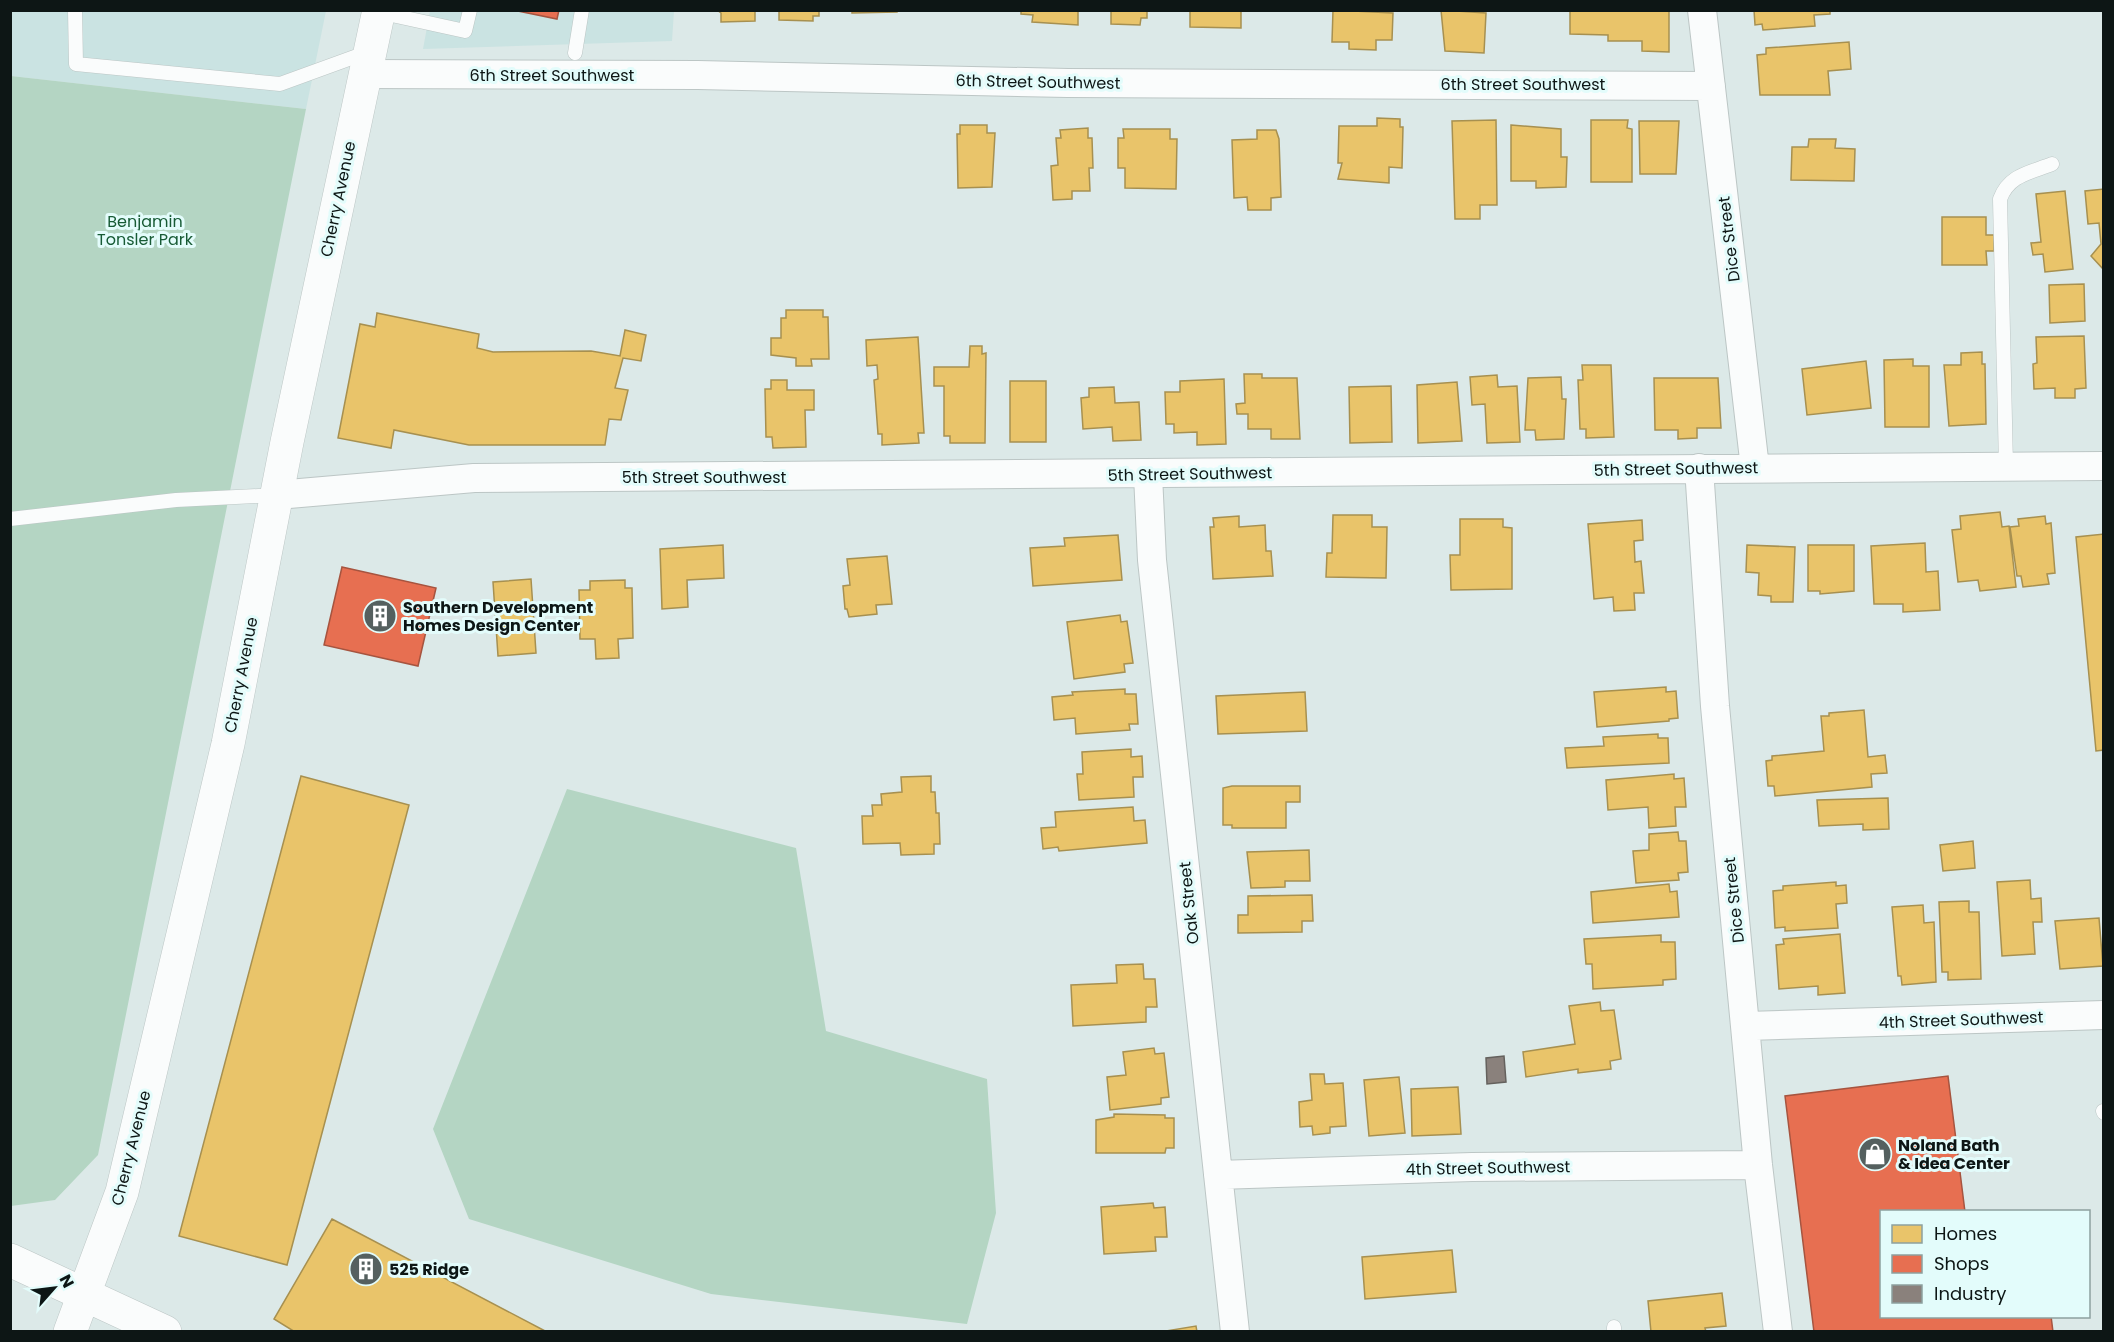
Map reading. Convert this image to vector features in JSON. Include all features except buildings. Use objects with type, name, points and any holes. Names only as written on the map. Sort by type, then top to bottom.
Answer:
[{"type":"main road","name":"Cherry Avenue","points":[[70,1332],[122,1192],[234,717],[277,495],[378,11]]},
{"type":"main road","points":[[10,1260],[165,1332]]},
{"type":"street","name":"Dice Street","points":[[1702,10],[1755,468]]},
{"type":"street","name":"6th Street Southwest","points":[[367,63],[698,75],[1080,83],[1711,86]]},
{"type":"street","name":"5th Street Southwest","points":[[277,495],[474,478],[1148,475],[1699,468],[2103,466]]},
{"type":"street","name":"Dice Street","points":[[1699,468],[1716,706],[1758,1165],[1778,1332]]},
{"type":"street","name":"Oak Street","points":[[1148,475],[1152,560],[1235,1332]]},
{"type":"street","name":"4th Street Southwest","points":[[1747,1026],[2103,1015]]},
{"type":"street","name":"4th Street Southwest","points":[[1218,1175],[1472,1167],[1758,1165]]},
{"type":"lane","points":[[75,10],[76,64],[280,84],[367,63]]},
{"type":"lane","points":[[378,11],[465,31],[470,10]]},
{"type":"lane","points":[[575,53],[582,10]]},
{"type":"lane","points":[[2006,466],[2000,199],[2005,185],[2052,164]]},
{"type":"lane","points":[[10,519],[176,500],[277,495]]},
{"type":"shaded area","points":[[11,11],[326,11],[306,109],[11,76]]},
{"type":"shaded area","points":[[430,11],[674,11],[672,41],[423,49]]},
{"type":"green space","name":"Benjamin Tonsler Park","points":[[11,76],[306,109],[98,1155],[55,1200],[11,1206]]},
{"type":"green space","points":[[567,789],[796,848],[826,1031],[987,1079],[996,1213],[967,1324],[711,1294],[469,1219],[433,1129]]},
{"type":"place","name":"Southern Development Homes Design Center","points":[[380,616]]},
{"type":"place","name":"Noland Bath & Idea Center","points":[[1875,1154]]},
{"type":"place","name":"525 Ridge","points":[[366,1269]]}]
